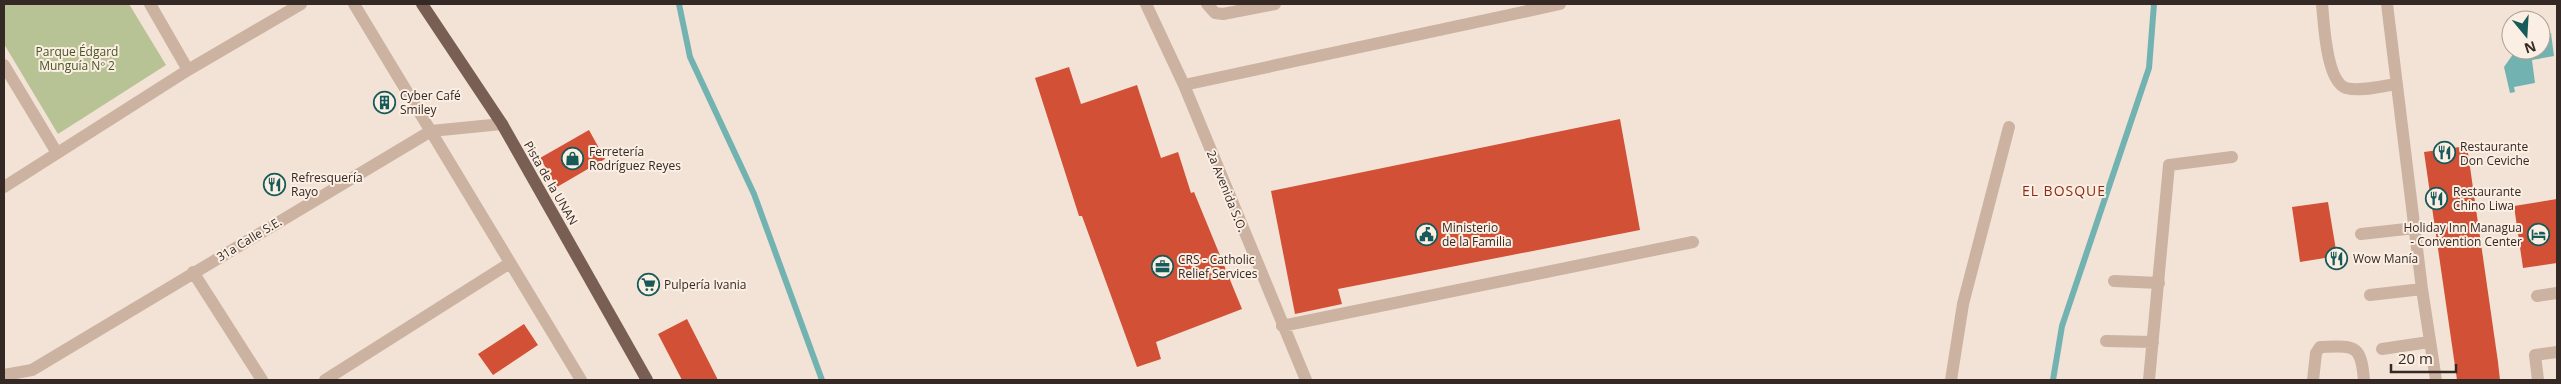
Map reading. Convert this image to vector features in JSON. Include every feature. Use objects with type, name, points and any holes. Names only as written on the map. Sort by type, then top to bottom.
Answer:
[{"type":"main road","name":"Pista de la UNAN","points":[[422,4],[502,124],[648,380]]},
{"type":"street","points":[[150,4],[188,70]]},
{"type":"street","points":[[4,187],[188,70],[301,4]]},
{"type":"street","points":[[354,4],[581,380]]},
{"type":"street","name":"2a Avenida S.O.","points":[[1146,4],[1184,85],[1282,326],[1306,380]]},
{"type":"street","points":[[1207,4],[1215,13],[1223,14],[1275,4]]},
{"type":"street","points":[[1184,85],[1560,4]]},
{"type":"street","points":[[2322,4],[2332,71],[2338,82],[2345,87],[2354,89],[2397,84]]},
{"type":"street","points":[[2387,4],[2422,289],[2436,380]]},
{"type":"street","points":[[4,65],[57,153]]},
{"type":"street","name":"31a Calle S.E.","points":[[4,375],[32,370],[431,131],[502,124]]},
{"type":"street","points":[[1951,380],[1963,304],[2010,127]]},
{"type":"street","points":[[2149,380],[2169,165],[2232,157]]},
{"type":"street","points":[[2361,234],[2415,228]]},
{"type":"street","points":[[1282,326],[1693,242]]},
{"type":"street","points":[[325,380],[510,263]]},
{"type":"street","points":[[193,272],[262,380]]},
{"type":"street","points":[[2114,281],[2159,283]]},
{"type":"street","points":[[2370,295],[2422,289]]},
{"type":"street","points":[[2537,296],[2557,293]]},
{"type":"street","points":[[2106,341],[2153,342]]},
{"type":"street","points":[[2382,349],[2429,342]]},
{"type":"street","points":[[2313,380],[2316,352],[2320,347],[2345,346],[2355,350],[2362,357],[2364,380]]},
{"type":"street","points":[[2538,380],[2535,355],[2557,352]]},
{"type":"green space","name":"Parque Édgard Munguía Nº 2","points":[[4,4],[129,4],[166,65],[58,134],[4,44]]},
{"type":"water","points":[[2551,33],[2554,56],[2551,57]]},
{"type":"water","points":[[2509,60],[2532,60],[2535,83],[2514,87],[2515,92],[2510,93],[2504,67]]},
{"type":"building","points":[[1069,67],[1081,104],[1137,85],[1161,158],[1178,152],[1191,193],[1194,192],[1242,309],[1156,342],[1161,359],[1137,367],[1082,216],[1079,216],[1035,78]]},
{"type":"building","points":[[1620,119],[1640,230],[1338,289],[1342,304],[1295,314],[1271,191]]},
{"type":"building","name":"Ferretería Rodríguez Reyes","points":[[589,130],[605,159],[557,187],[540,158]]},
{"type":"building","points":[[2467,146],[2500,380],[2457,380],[2424,152]]},
{"type":"building","name":"Holiday Inn Managua - Convention Center","points":[[2557,199],[2557,263],[2523,268],[2514,206]]},
{"type":"building","points":[[2328,202],[2337,256],[2300,262],[2292,207]]},
{"type":"building","points":[[687,319],[718,380],[682,380],[658,334]]},
{"type":"building","points":[[524,324],[538,345],[493,375],[478,354]]},
{"type":"waterway","points":[[679,4],[690,57],[754,194],[822,380]]},
{"type":"waterway","points":[[2053,380],[2062,326],[2149,68],[2154,4]]},
{"type":"place","name":"Cyber Café Smiley","points":[[384,102]]},
{"type":"place","name":"Restaurante Don Ceviche","points":[[2444,153]]},
{"type":"place","name":"Ferretería Rodríguez Reyes","points":[[573,158]]},
{"type":"place","name":"Refresquería Rayo","points":[[275,184]]},
{"type":"place","name":"Restaurante Chino Liwa","points":[[2437,198]]},
{"type":"place","name":"Ministerio de la Familia","points":[[1426,234]]},
{"type":"place","name":"Holiday Inn Managua - Convention Center","points":[[2538,234]]},
{"type":"place","name":"Wow Manía","points":[[2337,258]]},
{"type":"place","name":"CRS - Catholic Relief Services","points":[[1162,266]]},
{"type":"place","name":"Pulpería Ivania","points":[[648,284]]},
{"type":"district","name":"EL BOSQUE","points":[[2064,190]]}]
